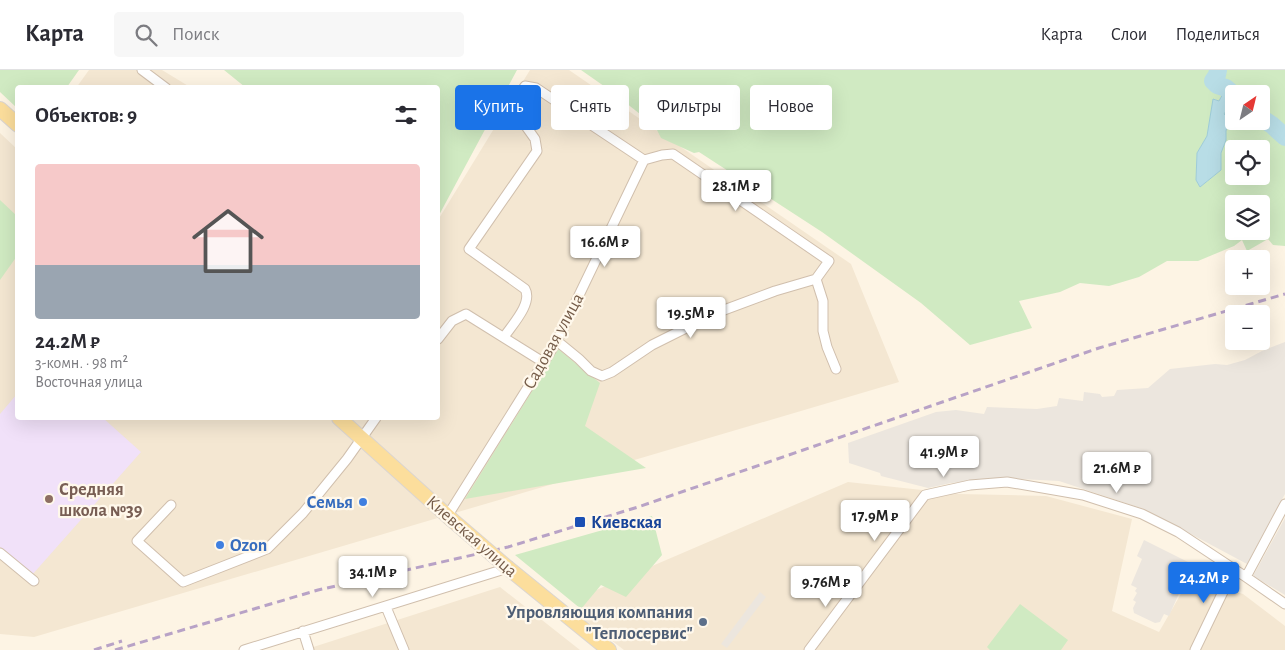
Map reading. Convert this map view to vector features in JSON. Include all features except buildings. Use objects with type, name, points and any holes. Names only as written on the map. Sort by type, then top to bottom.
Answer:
[{"type":"main road","points":[[0,109],[15,122]]},
{"type":"main road","name":"Киевская улица","points":[[341,420],[508,568],[609,650]]},
{"type":"street","points":[[142,70],[162,85]]},
{"type":"street","points":[[504,337],[527,303],[528,294],[525,289],[469,249],[537,151],[535,139],[526,125],[519,104],[520,92],[525,86],[536,88],[644,160],[673,154],[829,261],[816,279],[716,313],[652,345],[612,372],[602,376],[591,371],[557,341]]},
{"type":"street","name":"Садовая улица","points":[[449,517],[557,341],[644,160]]},
{"type":"street","points":[[816,279],[823,301],[823,331],[826,347],[836,369]]},
{"type":"street","points":[[440,336],[452,321],[466,314],[543,362]]},
{"type":"street","points":[[171,505],[137,541],[183,582],[267,549],[303,512],[347,459],[374,420]]},
{"type":"street","points":[[809,650],[925,495],[970,485],[1007,482],[1083,495],[1142,514],[1178,532],[1285,604]]},
{"type":"street","points":[[1246,576],[1285,504]]},
{"type":"street","points":[[0,553],[34,581]]},
{"type":"street","points":[[244,650],[508,568]]},
{"type":"street","points":[[1195,650],[1234,569]]},
{"type":"street","points":[[386,607],[404,650]]},
{"type":"street","points":[[303,631],[309,650]]},
{"type":"shaded area","points":[[89,70],[162,70],[187,85],[78,85]]},
{"type":"shaded area","points":[[530,70],[569,70],[591,85],[551,85],[551,130],[629,130],[629,111],[639,118],[639,130],[656,130],[851,264],[899,382],[34,637],[0,634],[0,133],[15,147],[15,420],[440,420],[440,217],[493,130],[541,130],[541,85],[521,85]]},
{"type":"shaded area","points":[[1285,342],[1285,494],[1247,564],[1144,509],[1059,481],[1001,478],[951,483],[928,488],[881,476],[880,473],[849,463],[848,443],[936,412],[956,410],[984,414],[987,407],[1037,409],[1057,406],[1059,398],[1083,401],[1084,392],[1100,394],[1102,397],[1114,396],[1117,390],[1148,388],[1170,369],[1215,364],[1227,365],[1245,360],[1262,351],[1270,350],[1270,348]]},
{"type":"shaded area","name":"Средняя школа №39","points":[[15,396],[15,420],[105,420],[141,452],[32,575],[0,547],[0,414]]},
{"type":"shaded area","points":[[848,482],[959,494],[1046,496],[1132,519],[1112,611],[1159,632],[1190,578],[1243,594],[1285,626],[1285,650],[624,650],[581,617],[580,597]]},
{"type":"shaded area","points":[[1285,518],[1285,595],[1253,576]]},
{"type":"shaded area","points":[[1144,540],[1192,564],[1169,616],[1164,614],[1160,622],[1155,623],[1134,613],[1133,608],[1136,602],[1133,600],[1137,593],[1135,591],[1137,588],[1131,585],[1142,559],[1137,556]]},
{"type":"shaded area","points":[[500,587],[580,650],[304,650]]},
{"type":"shaded area","points":[[760,592],[766,597],[727,648],[721,644]]},
{"type":"green space","points":[[0,70],[79,70],[68,85],[15,85],[15,106],[0,92]]},
{"type":"green space","points":[[224,70],[517,70],[509,85],[455,85],[455,130],[485,130],[440,213],[440,85],[243,85]]},
{"type":"green space","points":[[581,70],[1285,70],[1285,246],[1273,245],[1269,240],[1270,195],[1225,195],[1225,240],[1242,240],[1234,246],[1198,261],[1167,261],[1139,277],[1109,286],[1080,283],[1060,292],[1019,301],[1032,328],[970,345],[921,303],[822,232],[699,152],[694,153],[661,138],[657,130],[740,130],[740,85],[639,85],[639,113],[629,105],[629,85],[602,85]],"holes":[[[1225,85],[1270,85],[1270,130],[1226,131],[1226,140],[1270,140],[1270,185],[1225,185],[1225,143],[1221,153],[1221,170],[1200,187],[1196,180],[1197,153],[1207,136],[1214,99],[1219,101],[1225,90]]]},
{"type":"green space","points":[[0,200],[15,214],[15,259],[0,280]]},
{"type":"green space","points":[[1242,240],[1266,240],[1249,250],[1247,250]]},
{"type":"green space","points":[[558,349],[600,383],[585,426],[646,468],[465,499]]},
{"type":"green space","points":[[652,516],[662,555],[626,597],[601,585],[581,609],[515,555]]},
{"type":"green space","points":[[1020,604],[1068,640],[1061,650],[990,650],[987,647]]},
{"type":"water","points":[[1225,90],[1226,140],[1221,153],[1221,170],[1200,187],[1196,180],[1197,153],[1207,136],[1213,99],[1219,101]]},
{"type":"waterway","points":[[1218,70],[1213,81],[1217,85],[1225,88]]},
{"type":"waterway","points":[[1270,124],[1285,137]]},
{"type":"railway","points":[[115,650],[318,590],[508,547],[638,507],[1099,348],[1285,294]]},
{"type":"railway","points":[[94,650],[122,641]]},
{"type":"place","name":"Средняя школа №39","points":[[49,499]]},
{"type":"place","name":"Семья","points":[[363,502]]},
{"type":"place","name":"Киевская","points":[[580,522]]},
{"type":"place","name":"Ozon","points":[[220,545]]},
{"type":"place","name":"Упровляющия компания \"Теплосервис\"","points":[[703,622]]}]
